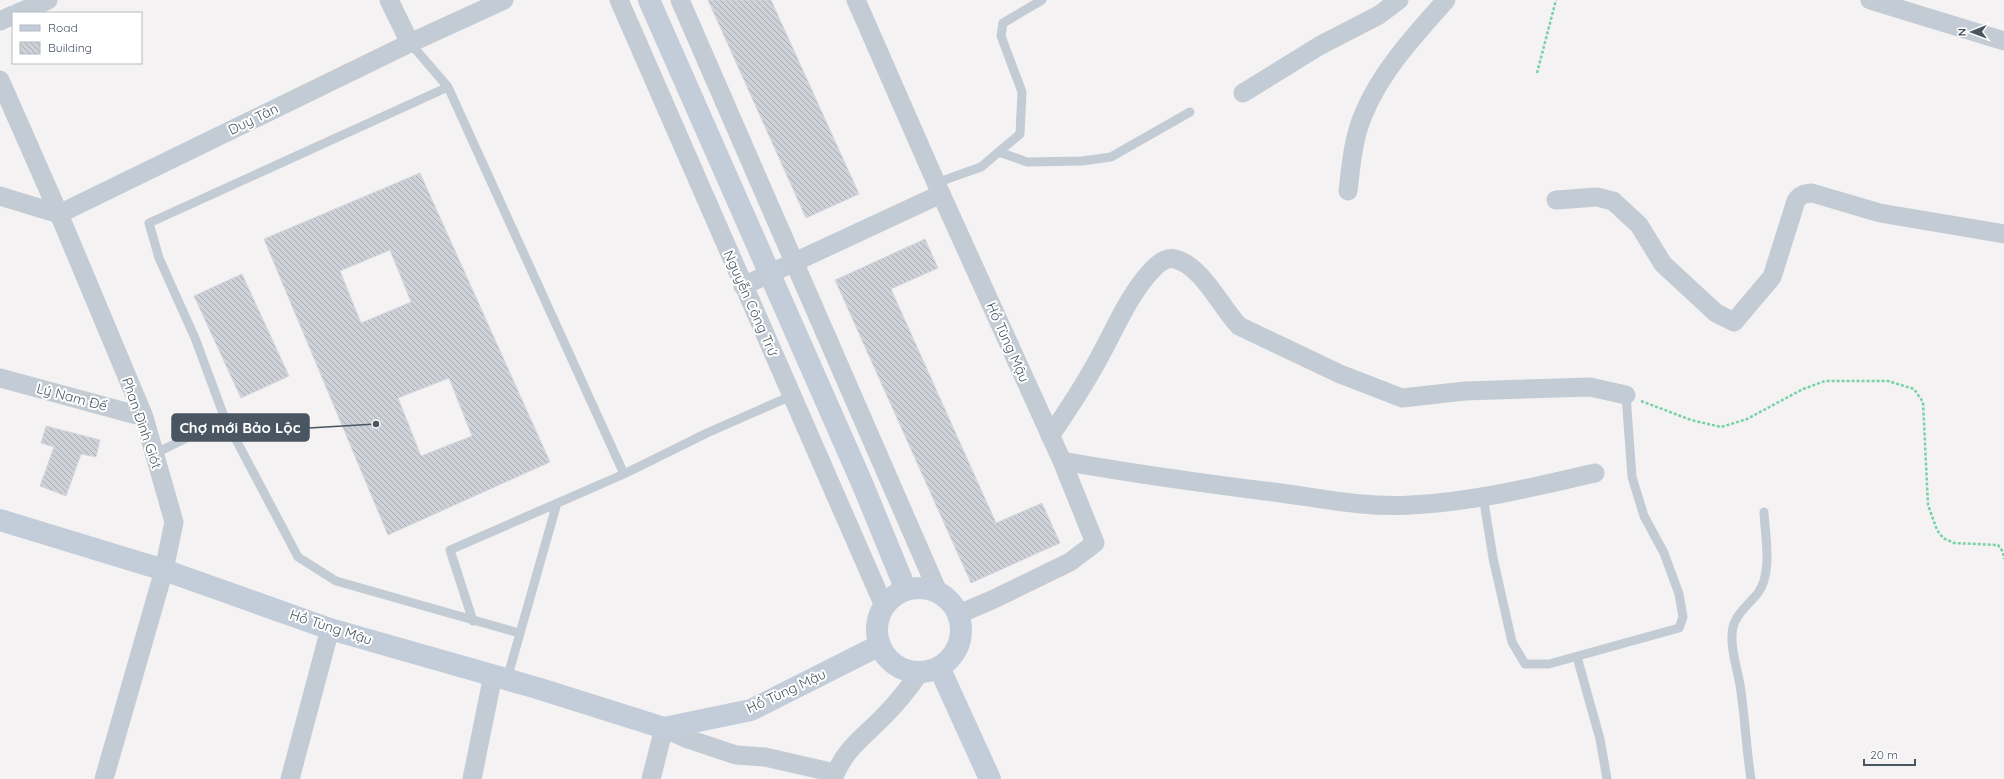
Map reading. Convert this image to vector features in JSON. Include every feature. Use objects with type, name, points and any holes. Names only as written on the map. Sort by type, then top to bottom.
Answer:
[{"type":"street","points":[[20,12],[48,0]]},
{"type":"street","points":[[389,0],[410,43]]},
{"type":"street","name":"Duy Tân","points":[[58,214],[410,43],[504,0]]},
{"type":"street","name":"Nguyễn Công Trứ","points":[[619,0],[884,606]]},
{"type":"street","name":"Nguyễn Công Trứ","points":[[649,0],[770,273],[906,590]]},
{"type":"street","points":[[680,0],[938,592]]},
{"type":"street","name":"Hồ Tùng Mậu","points":[[856,0],[938,188],[1062,461],[1095,543],[1070,562],[994,599],[959,614]]},
{"type":"street","points":[[1243,93],[1319,46],[1379,15],[1399,0]]},
{"type":"street","points":[[1348,192],[1353,153],[1363,114],[1383,76],[1413,37],[1446,0]]},
{"type":"street","points":[[1873,0],[2004,41]]},
{"type":"street","points":[[0,21],[12,15]]},
{"type":"street","name":"Phan Đình Giót","points":[[0,80],[144,417],[174,522],[164,570],[104,779]]},
{"type":"street","points":[[743,286],[938,188]]},
{"type":"street","points":[[1556,200],[1597,197],[1613,201],[1639,225],[1663,264],[1716,313],[1734,322],[1772,277],[1796,201],[1799,196],[1804,194],[1812,193],[1880,213],[2004,234]]},
{"type":"street","points":[[0,196],[58,214]]},
{"type":"street","points":[[1050,436],[1081,390],[1127,306],[1145,279],[1163,260],[1174,258],[1185,263],[1205,281],[1228,315],[1239,326],[1340,374],[1402,398],[1465,391],[1590,387],[1626,395]]},
{"type":"street","name":"Lý Nam Đế","points":[[0,378],[144,417]]},
{"type":"street","points":[[1062,461],[1253,490],[1369,504],[1422,504],[1482,495],[1595,473]]},
{"type":"street","name":"Hồ Tùng Mậu","points":[[0,520],[164,570],[330,629],[500,677],[664,728],[685,738],[736,755],[765,757],[834,776]]},
{"type":"street","points":[[834,776],[839,763],[854,743],[930,670],[948,661],[959,644],[961,634],[959,614],[947,598],[938,592],[919,587],[906,590],[891,598],[884,606],[877,625],[877,635],[880,646],[892,662],[900,668],[930,670]]},
{"type":"street","points":[[290,779],[330,629]]},
{"type":"street","name":"Hồ Tùng Mậu","points":[[664,728],[752,710],[880,646]]},
{"type":"street","points":[[930,670],[990,779]]},
{"type":"street","points":[[472,779],[500,677]]},
{"type":"street","points":[[651,779],[664,728]]},
{"type":"lane","points":[[938,188],[981,167],[1020,134],[1022,92],[1001,36],[1003,23],[1042,0]]},
{"type":"lane","points":[[410,43],[448,87],[624,474]]},
{"type":"lane","points":[[448,87],[149,223],[159,258],[195,338],[225,419],[298,557],[336,581],[519,633]]},
{"type":"lane","points":[[999,152],[1027,162],[1082,161],[1110,157],[1190,112]]},
{"type":"lane","points":[[1482,495],[1493,558],[1512,642],[1525,664],[1549,664],[1679,628],[1683,617],[1679,594],[1664,553],[1644,516],[1632,477],[1626,395]]},
{"type":"lane","points":[[473,621],[450,550],[624,474],[707,433],[791,396]]},
{"type":"lane","points":[[154,454],[225,419]]},
{"type":"lane","points":[[500,677],[519,633],[557,503]]},
{"type":"lane","points":[[1751,779],[1740,685],[1734,654],[1733,628],[1740,614],[1759,592],[1765,577],[1766,556],[1764,512]]},
{"type":"lane","points":[[1577,657],[1600,739],[1607,779]]},
{"type":"path","points":[[1537,73],[1556,0]]},
{"type":"path","points":[[1626,395],[1691,420],[1721,427],[1747,419],[1803,390],[1825,381],[1888,381],[1914,389],[1923,402],[1928,505],[1937,530],[1943,538],[1954,543],[1998,545],[2004,552],[2004,559]]},
{"type":"building","points":[[708,0],[771,0],[859,194],[806,218]]},
{"type":"building","points":[[420,173],[550,462],[388,535],[264,239]],"holes":[[[390,250],[411,302],[361,323],[340,271]],[[449,378],[472,436],[421,456],[398,398]]]},
{"type":"building","points":[[925,239],[938,268],[891,289],[996,523],[1042,503],[1060,543],[971,583],[835,280]]},
{"type":"building","points":[[242,274],[289,376],[241,398],[194,296]]},
{"type":"building","points":[[46,426],[100,440],[96,457],[81,454],[66,496],[40,486],[54,447],[41,443]]},
{"type":"place","name":"Chợ mới Bảo Lộc","points":[[376,424]]}]
